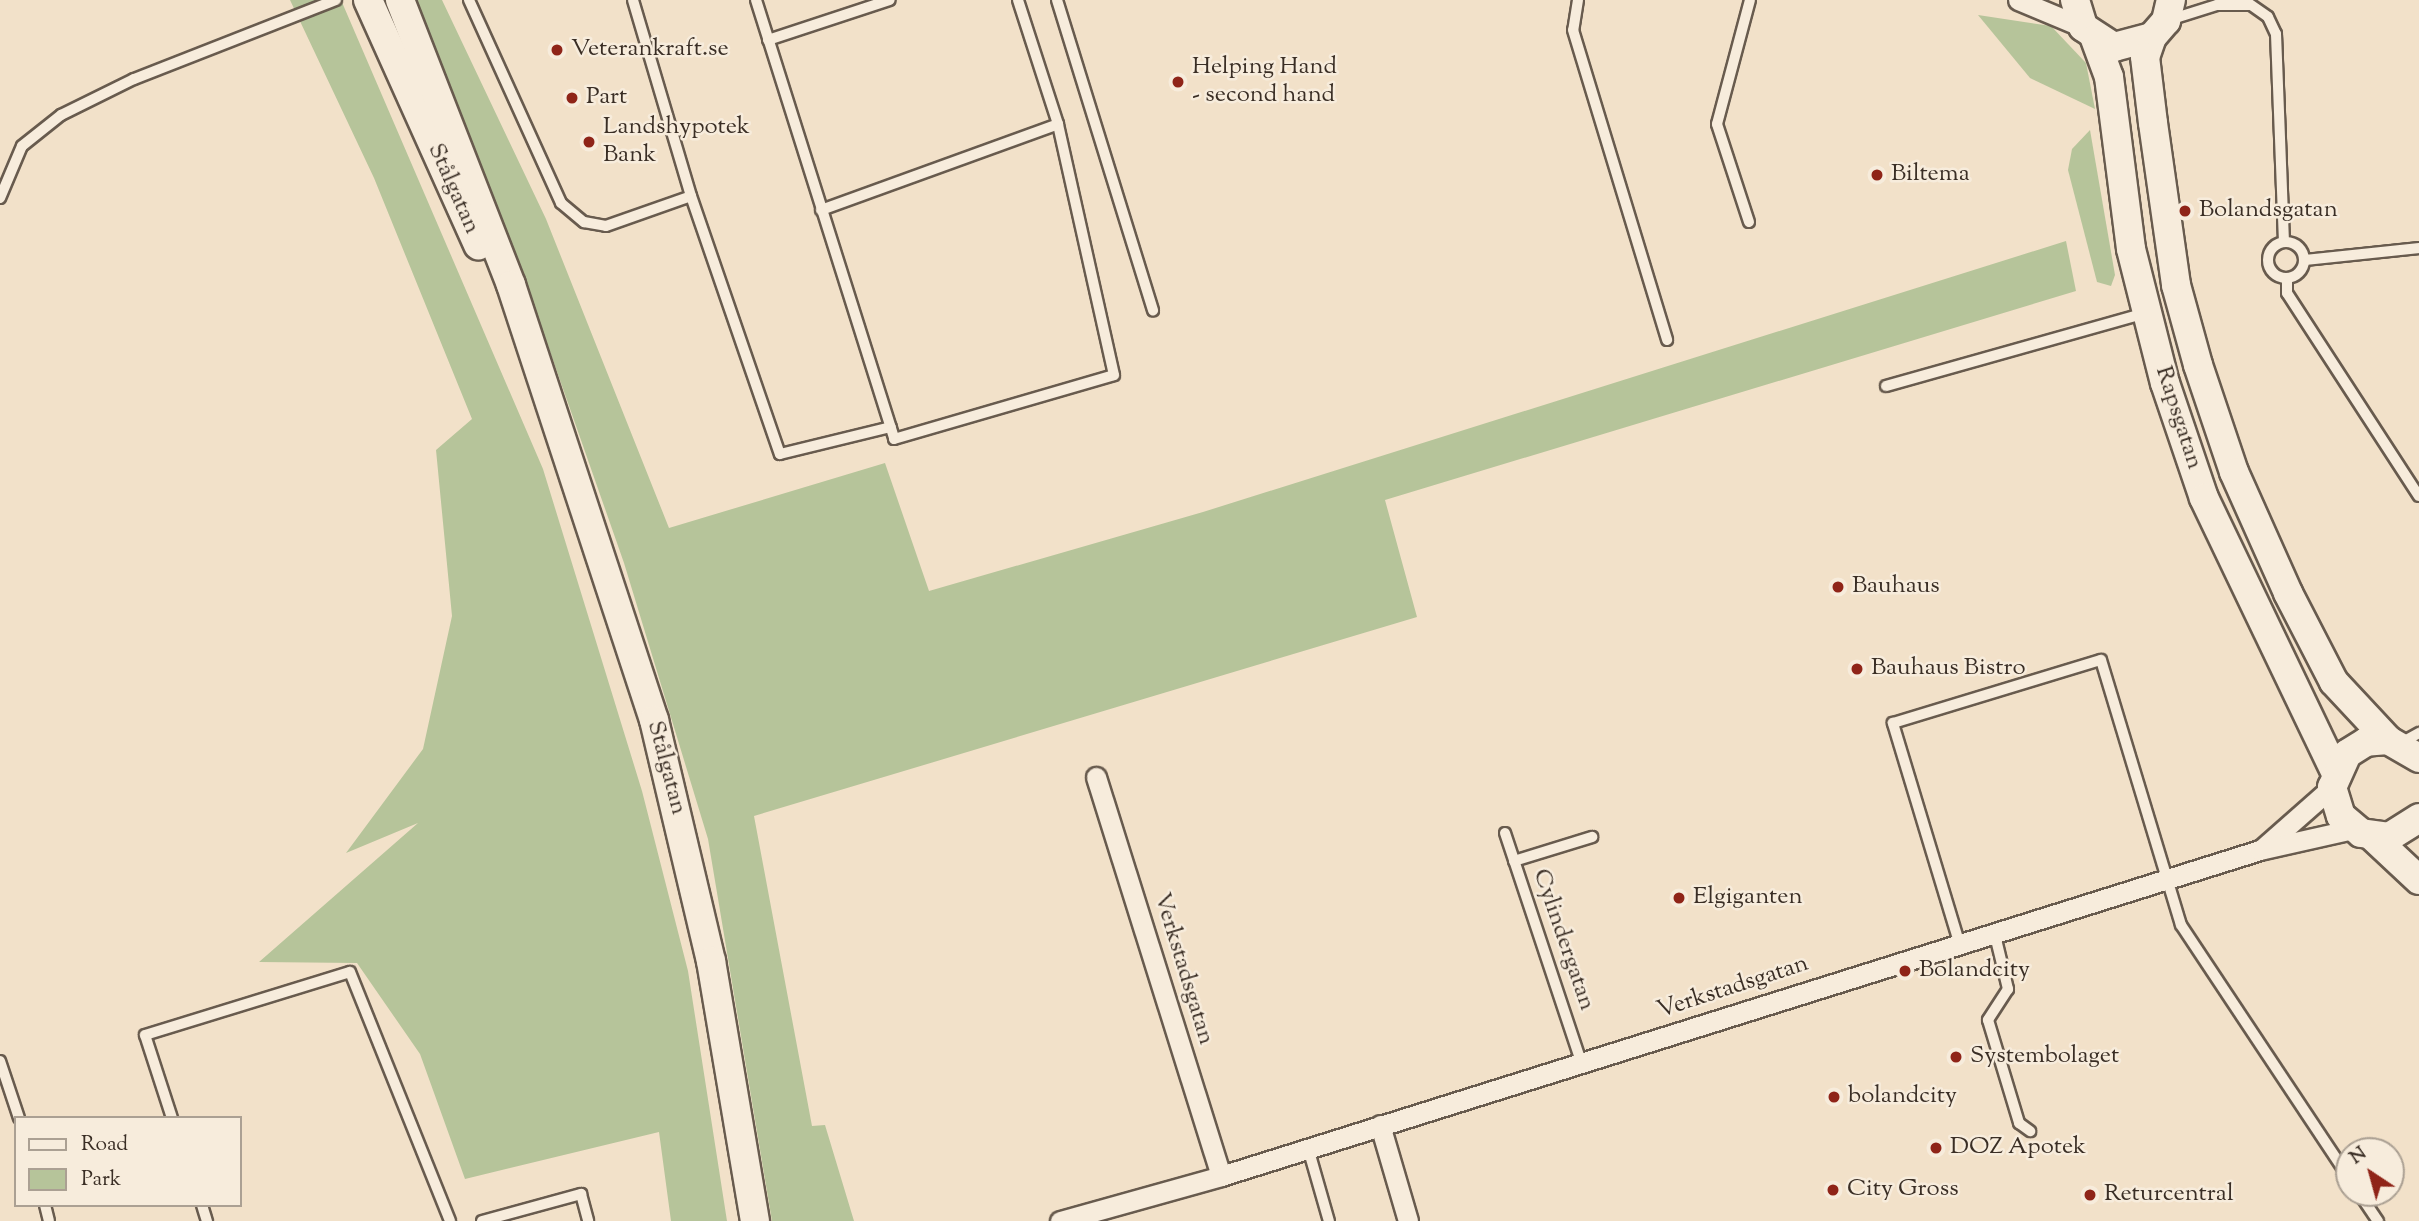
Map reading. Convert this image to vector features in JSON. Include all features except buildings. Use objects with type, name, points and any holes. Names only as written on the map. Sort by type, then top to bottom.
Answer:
[{"type":"street","name":"Stålgatan","points":[[368,0],[540,377]]},
{"type":"street","name":"Stålgatan","points":[[400,0],[448,113],[540,377],[677,803],[711,961],[742,1171],[755,1221]]},
{"type":"street","points":[[2018,0],[2089,33],[2134,46],[2163,19]]},
{"type":"street","name":"Rapsgatan","points":[[2075,0],[2109,77],[2131,249],[2147,313],[2204,498],[2334,780],[2341,816],[2363,833]]},
{"type":"street","name":"Rapsgatan","points":[[2163,19],[2145,57],[2176,285],[2197,365],[2234,472],[2288,593],[2344,698],[2406,744]]},
{"type":"street","points":[[2334,780],[2347,754],[2365,742],[2406,744]]},
{"type":"street","name":"Verkstadsgatan","points":[[1096,777],[1221,1176]]},
{"type":"street","name":"Verkstadsgatan","points":[[2260,849],[2334,780]]},
{"type":"street","points":[[2363,833],[2408,830],[2419,818]]},
{"type":"street","points":[[2363,833],[2419,880]]},
{"type":"street","name":"Verkstadsgatan","points":[[1060,1221],[1221,1176],[2260,849],[2363,833]]},
{"type":"street","points":[[1380,1125],[1408,1221]]},
{"type":"street","name":"Stålgatan","points":[[741,1221],[742,1171]]},
{"type":"lane","points":[[0,198],[22,146],[61,115],[134,79],[335,0]]},
{"type":"lane","points":[[469,0],[561,203],[584,222],[606,226],[691,196]]},
{"type":"lane","points":[[634,0],[691,196],[780,454],[891,427]]},
{"type":"lane","points":[[756,0],[894,439],[1114,376],[1058,124],[1018,0]]},
{"type":"lane","points":[[768,40],[890,0]]},
{"type":"lane","points":[[1057,0],[1153,310]]},
{"type":"lane","points":[[1578,0],[1573,30],[1667,340]]},
{"type":"lane","points":[[1749,222],[1717,124],[1750,0]]},
{"type":"lane","points":[[2163,19],[2217,5],[2249,2],[2276,34],[2284,242]]},
{"type":"lane","points":[[821,209],[1058,124]]},
{"type":"lane","points":[[2287,278],[2268,264],[2270,250],[2284,242],[2296,245],[2305,260]]},
{"type":"lane","points":[[2419,248],[2305,260],[2287,278],[2287,293],[2419,496]]},
{"type":"lane","points":[[1886,386],[2147,313]]},
{"type":"lane","points":[[1958,942],[1893,723],[2101,660],[2180,925],[2335,1157]]},
{"type":"lane","name":"Cylindergatan","points":[[1504,832],[1581,1061]]},
{"type":"lane","points":[[1514,861],[1592,837]]},
{"type":"lane","points":[[1994,931],[2008,989],[1989,1020],[2019,1123],[2030,1131]]},
{"type":"lane","points":[[172,1116],[145,1035],[351,972],[450,1221]]},
{"type":"lane","points":[[0,1060],[18,1116]]},
{"type":"lane","points":[[1308,1149],[1329,1221]]},
{"type":"lane","points":[[482,1221],[581,1194],[588,1221]]},
{"type":"green space","points":[[290,0],[341,0],[543,469],[642,791],[688,971],[727,1221],[671,1221],[659,1132],[465,1179],[420,1054],[357,963],[259,962],[418,823],[346,853],[423,749],[452,616],[436,450],[472,419],[374,178]]},
{"type":"green space","points":[[411,0],[442,0],[546,219],[669,528],[885,463],[929,591],[1203,512],[2066,241],[2076,291],[1385,500],[1417,617],[754,816],[812,1126],[825,1125],[854,1221],[772,1221],[708,839],[624,563],[547,343]]},
{"type":"green space","points":[[1978,15],[2051,26],[2086,63],[2095,109],[2030,78]]},
{"type":"green space","points":[[2090,130],[2115,275],[2111,286],[2097,282],[2068,170],[2072,149]]},
{"type":"place","name":"Veterankraft.se","points":[[557,50]]},
{"type":"place","name":"Helping Hand - second hand","points":[[1178,82]]},
{"type":"place","name":"Part","points":[[572,98]]},
{"type":"place","name":"Landshypotek Bank","points":[[589,142]]},
{"type":"place","name":"Biltema","points":[[1877,175]]},
{"type":"place","name":"Bolandsgatan","points":[[2185,211]]},
{"type":"place","name":"Bauhaus","points":[[1838,587]]},
{"type":"place","name":"Bauhaus Bistro","points":[[1857,669]]},
{"type":"place","name":"Elgiganten","points":[[1679,898]]},
{"type":"place","name":"Bolandcity","points":[[1905,971]]},
{"type":"place","name":"Systembolaget","points":[[1956,1057]]},
{"type":"place","name":"bolandcity","points":[[1834,1097]]},
{"type":"place","name":"DOZ Apotek","points":[[1936,1148]]},
{"type":"place","name":"City Gross","points":[[1833,1190]]},
{"type":"place","name":"Returcentral","points":[[2090,1195]]}]
